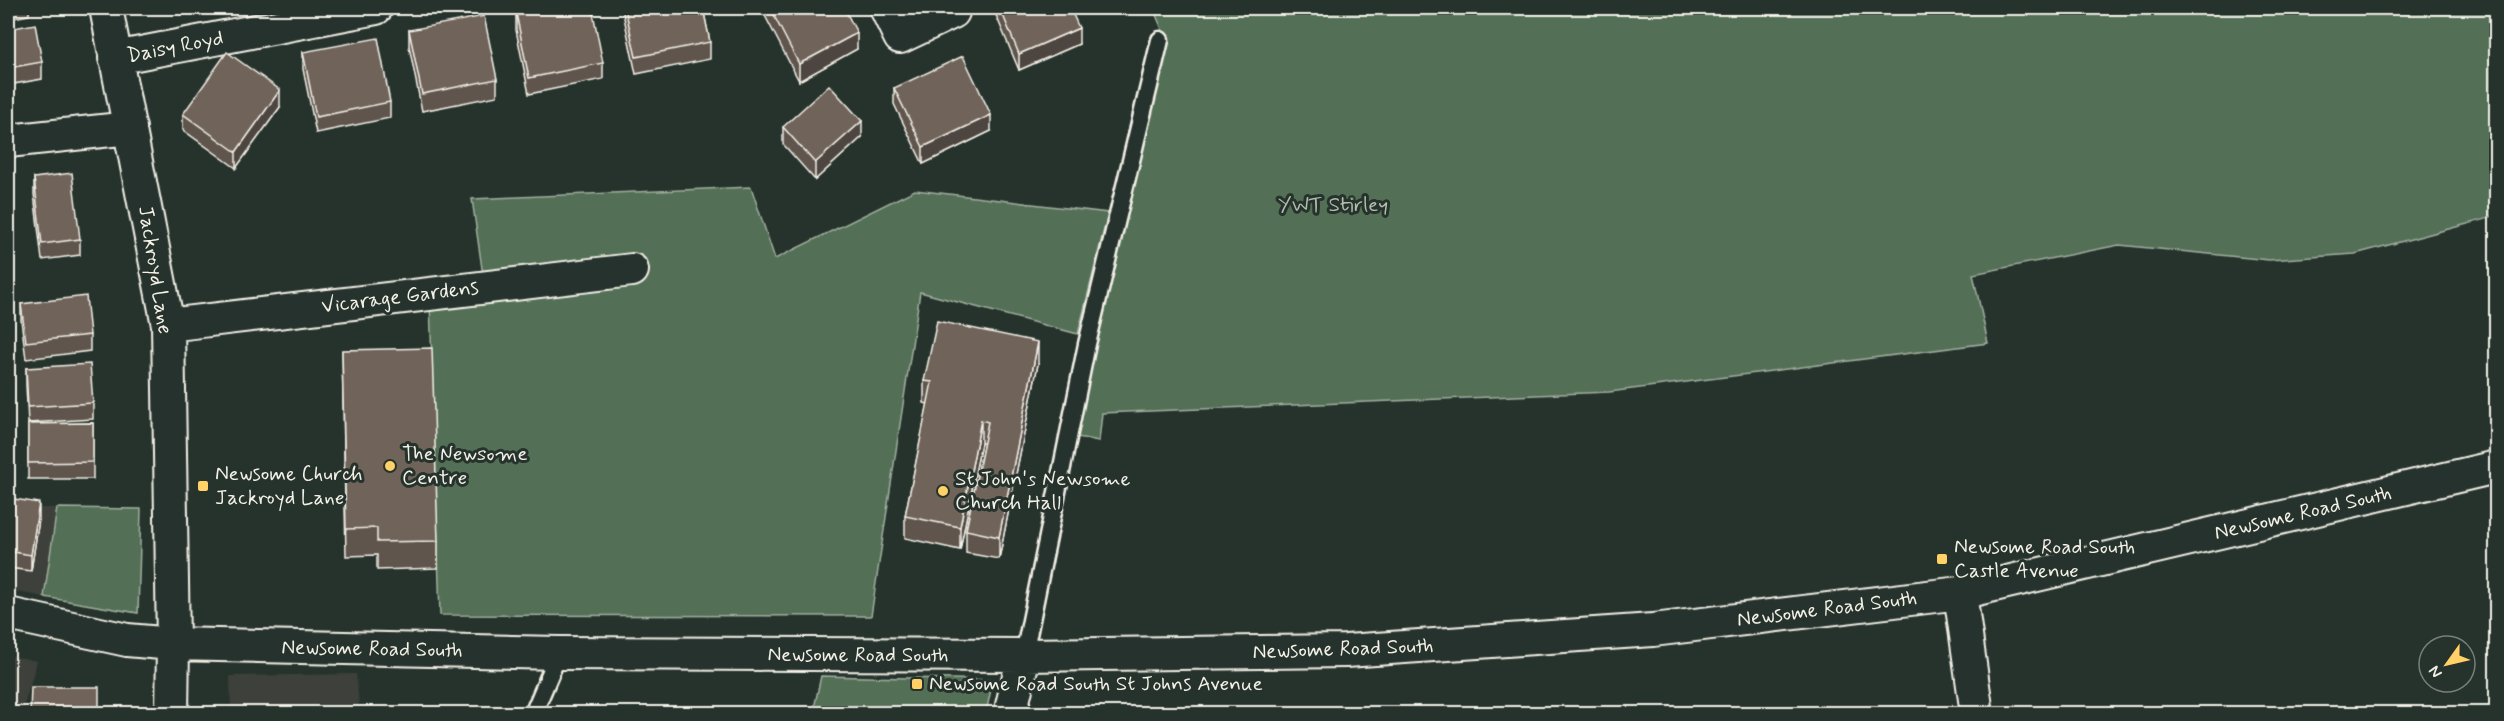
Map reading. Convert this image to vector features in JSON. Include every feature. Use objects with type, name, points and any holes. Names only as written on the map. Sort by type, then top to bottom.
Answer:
[{"type":"street","name":"Jackroyd Lane","points":[[106,8],[168,325],[172,714]]},
{"type":"street","name":"Daisy Royd","points":[[115,58],[376,8]]},
{"type":"street","points":[[886,8],[900,37],[953,12]]},
{"type":"street","points":[[8,141],[130,128]]},
{"type":"street","name":"Vicarage Gardens","points":[[168,325],[632,270]]},
{"type":"street","name":"Newsome Road South","points":[[8,614],[127,640],[173,644],[559,653],[1024,655],[1358,651],[1653,630],[1960,593],[2496,467]]},
{"type":"street","points":[[1960,593],[1977,714]]},
{"type":"street","points":[[1010,714],[1024,655]]},
{"type":"lane","points":[[1024,655],[1086,344],[1160,40]]},
{"type":"lane","points":[[533,714],[559,653]]},
{"type":"shaded area","points":[[8,508],[57,508],[44,597],[8,590]]},
{"type":"shaded area","points":[[8,655],[37,661],[22,713],[8,713]]},
{"type":"shaded area","points":[[356,674],[360,713],[231,713],[230,676]]},
{"type":"green space","name":"YWT Stirley","points":[[1153,8],[2496,8],[2496,214],[2486,219],[2355,254],[2269,260],[2119,245],[1973,274],[1988,343],[1609,392],[1102,413],[1099,441],[1072,436],[1168,43]]},
{"type":"green space","points":[[751,187],[775,259],[915,190],[1108,213],[1078,334],[920,292],[871,616],[440,615],[430,302],[486,296],[472,199]]},
{"type":"green space","points":[[57,508],[141,509],[138,613],[44,597]]},
{"type":"green space","points":[[821,676],[993,680],[986,713],[813,713]]},
{"type":"building","points":[[546,8],[592,8],[603,63],[529,78],[516,13]]},
{"type":"building","points":[[625,8],[703,8],[710,42],[636,57]]},
{"type":"building","points":[[770,8],[844,8],[857,33],[799,64]]},
{"type":"building","points":[[1000,8],[1070,8],[1079,28],[1019,54]]},
{"type":"building","points":[[484,16],[497,79],[422,94],[409,30]]},
{"type":"building","points":[[35,24],[42,62],[8,68],[8,29]]},
{"type":"building","points":[[378,38],[390,102],[316,117],[303,52]]},
{"type":"building","points":[[227,52],[280,90],[236,152],[183,114]]},
{"type":"building","points":[[963,56],[991,115],[923,147],[894,88]]},
{"type":"building","points":[[829,85],[862,121],[815,163],[783,127]]},
{"type":"building","points":[[72,173],[80,239],[42,244],[34,178]]},
{"type":"building","points":[[8,209],[13,255],[8,256]]},
{"type":"building","points":[[86,296],[90,335],[26,342],[21,304]]},
{"type":"building","name":"St John's Newsome Church Hall","points":[[937,321],[1038,342],[999,537],[966,530],[988,422],[981,420],[960,527],[905,516],[932,382],[924,381]]},
{"type":"building","name":"The Newsome Centre","points":[[432,348],[438,541],[377,542],[377,528],[346,529],[342,350]]},
{"type":"building","points":[[90,364],[93,403],[28,407],[26,368]]},
{"type":"building","points":[[93,423],[93,462],[28,463],[28,424]]},
{"type":"building","points":[[8,498],[39,503],[31,555],[8,551]]},
{"type":"building","points":[[31,687],[99,687],[99,714],[30,714]]},
{"type":"place","name":"The Newsome Centre","points":[[390,466]]},
{"type":"place","name":"Newsome Church Jackroyd Lane","points":[[203,486]]},
{"type":"place","name":"St John's Newsome Church Hall","points":[[943,491]]},
{"type":"place","name":"Newsome Road South Castle Avenue","points":[[1942,559]]},
{"type":"place","name":"Newsome Road South St Johns Avenue","points":[[917,684]]}]
